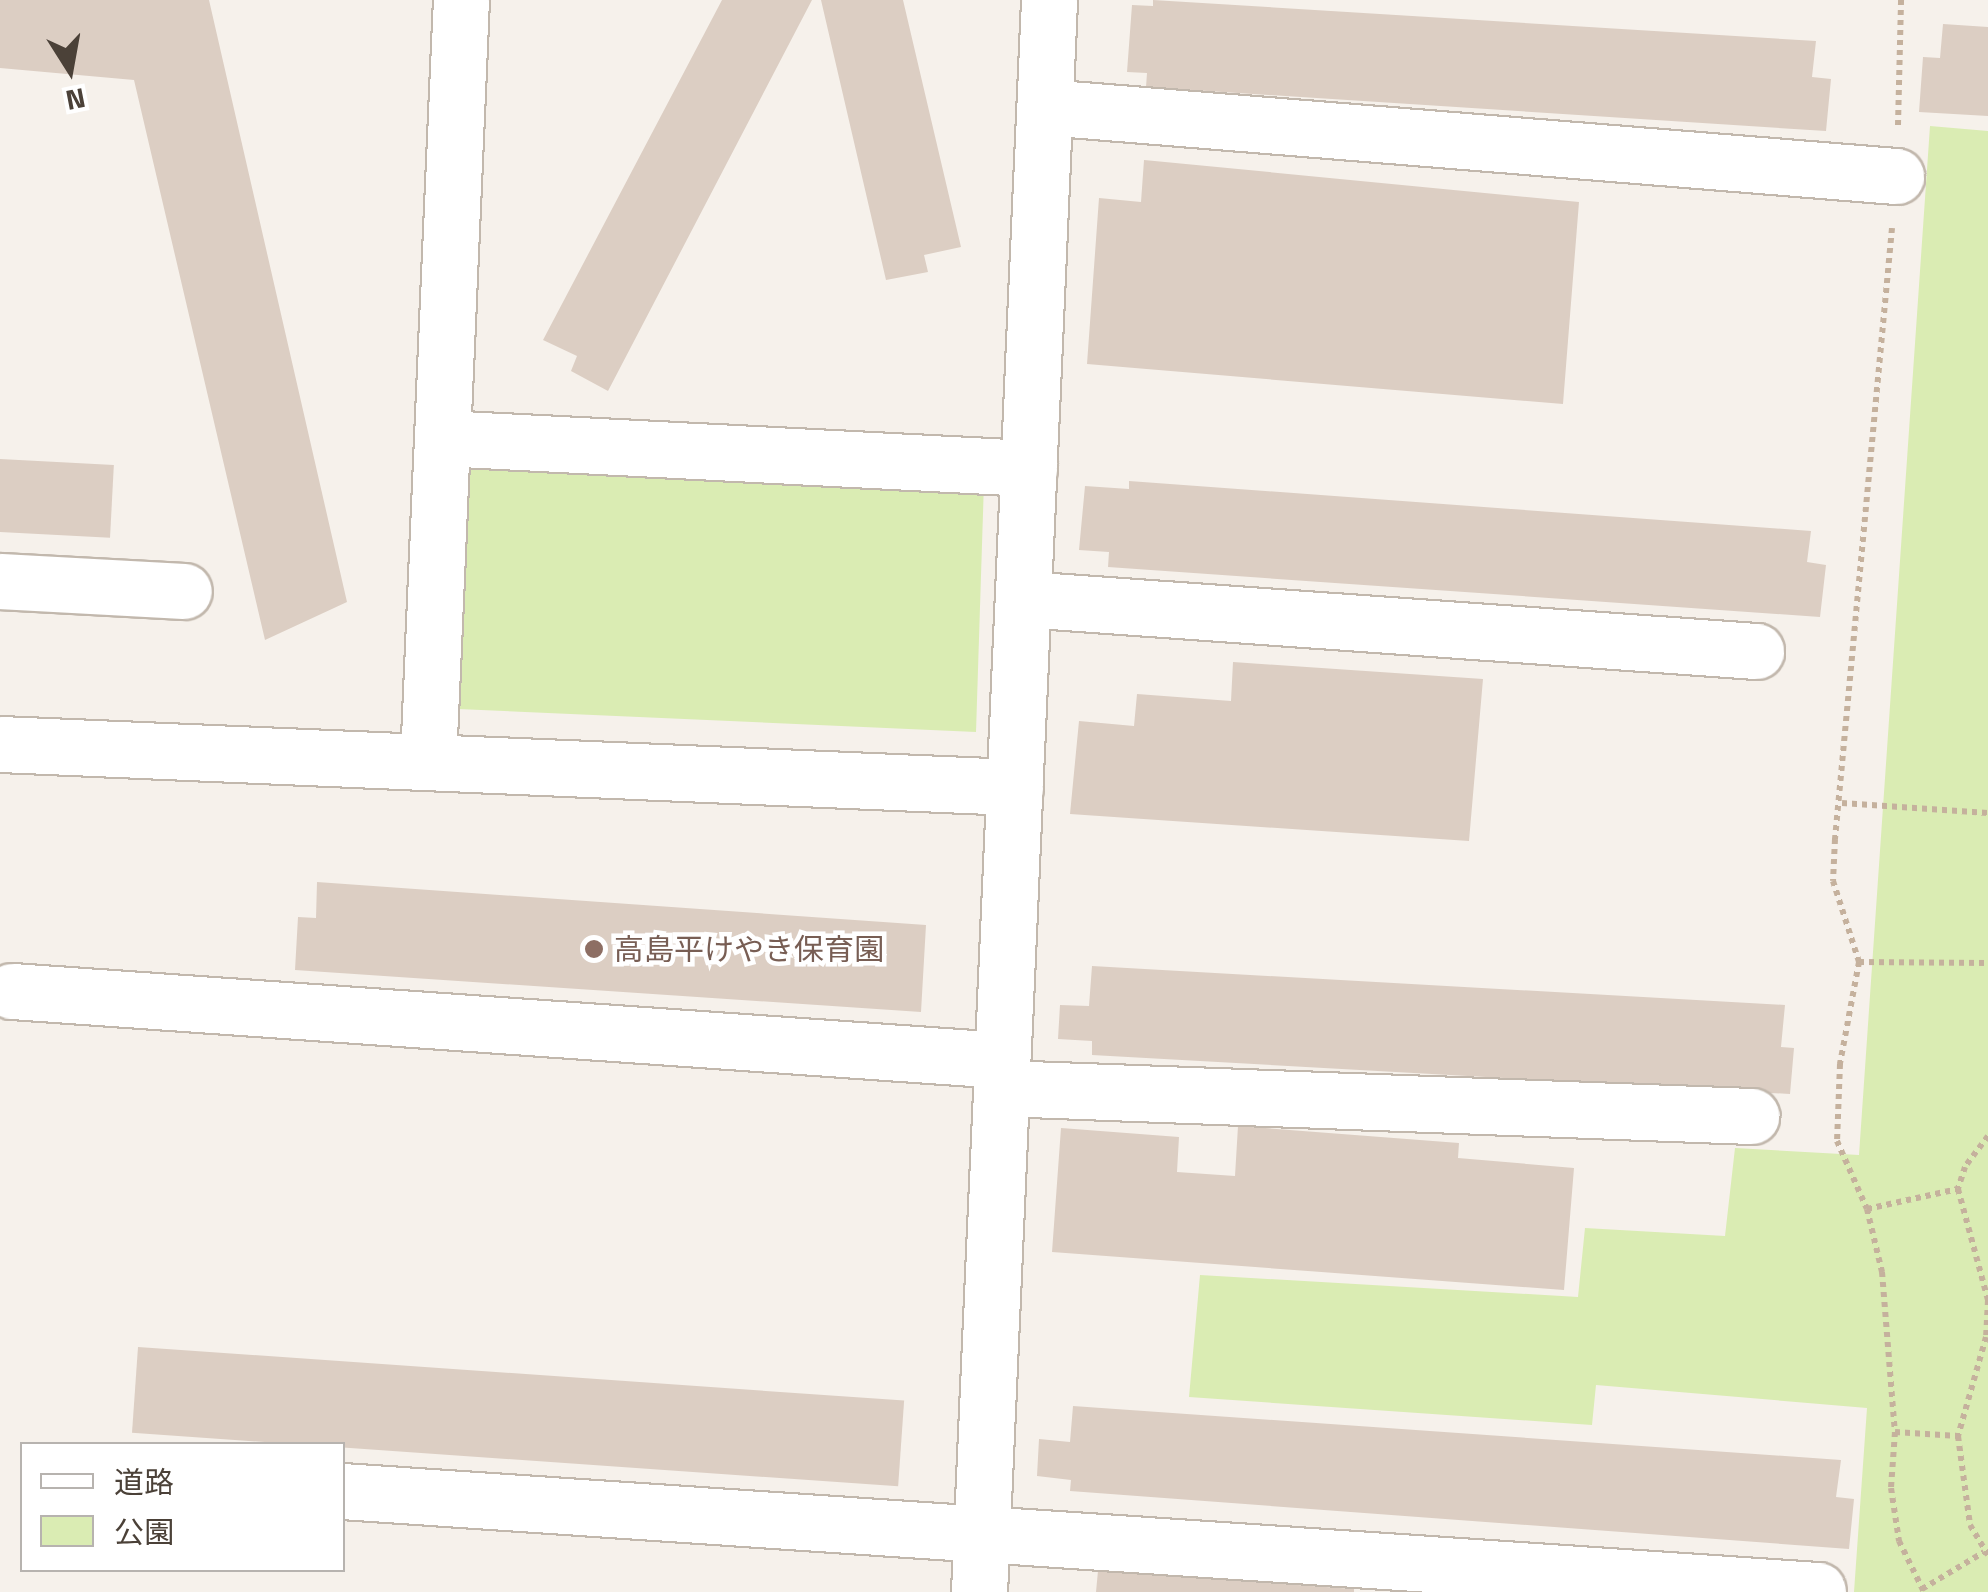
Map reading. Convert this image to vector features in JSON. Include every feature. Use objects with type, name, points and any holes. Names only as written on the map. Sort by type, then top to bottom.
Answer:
[{"type":"street","points":[[428,761],[461,0]]},
{"type":"street","points":[[979,1592],[1049,0]]},
{"type":"street","points":[[1045,107],[1896,176]]},
{"type":"street","points":[[442,438],[1029,468]]},
{"type":"street","points":[[0,581],[184,591]]},
{"type":"street","points":[[1023,599],[1756,651]]},
{"type":"street","points":[[0,744],[1014,787]]},
{"type":"street","points":[[12,991],[1002,1074],[1751,1116]]},
{"type":"street","points":[[345,1491],[1818,1590]]},
{"type":"path","points":[[1901,0],[1896,176],[1833,881],[1859,962],[1840,1064],[1837,1142],[1866,1209],[1890,1328],[1896,1432],[1891,1488],[1899,1541],[1923,1591],[1986,1553],[1964,1497],[1958,1436],[1986,1337],[1988,1300],[1958,1189],[1965,1167],[1988,1136]]},
{"type":"path","points":[[1842,803],[1988,813]]},
{"type":"path","points":[[1859,962],[1988,964]]},
{"type":"path","points":[[1866,1209],[1958,1189]]},
{"type":"path","points":[[1896,1432],[1958,1436]]},
{"type":"green space","points":[[1930,126],[1988,131],[1988,1592],[1854,1592],[1867,1408],[1596,1385],[1592,1425],[1189,1397],[1200,1275],[1578,1297],[1585,1228],[1725,1236],[1735,1148],[1859,1155]]},
{"type":"green space","points":[[486,456],[984,482],[976,732],[458,709],[469,472]]},
{"type":"building","points":[[0,0],[209,0],[347,602],[265,640],[134,80],[0,68]]},
{"type":"building","points":[[722,0],[812,0],[608,391],[571,371],[577,356],[543,340]]},
{"type":"building","points":[[821,0],[903,0],[961,247],[924,255],[928,272],[886,280]]},
{"type":"building","points":[[1153,0],[1816,41],[1812,77],[1831,79],[1826,131],[1146,87],[1147,73],[1127,72],[1132,5],[1153,6]]},
{"type":"building","points":[[1943,24],[1988,27],[1988,116],[1919,112],[1923,57],[1940,58]]},
{"type":"building","points":[[1144,160],[1579,202],[1563,404],[1087,364],[1099,198],[1141,202]]},
{"type":"building","points":[[0,459],[114,465],[110,538],[0,532]]},
{"type":"building","points":[[1129,481],[1811,531],[1807,562],[1826,565],[1820,617],[1108,567],[1109,552],[1079,550],[1085,486],[1129,489]]},
{"type":"building","points":[[1233,662],[1483,679],[1469,841],[1070,814],[1079,721],[1134,726],[1137,694],[1231,701]]},
{"type":"building","points":[[317,882],[926,925],[921,1012],[295,970],[298,917],[316,918]]},
{"type":"building","points":[[1092,966],[1785,1005],[1781,1047],[1794,1048],[1790,1094],[1092,1055],[1092,1041],[1058,1039],[1060,1005],[1089,1006]]},
{"type":"building","points":[[1238,1126],[1459,1143],[1458,1158],[1574,1168],[1564,1290],[1052,1252],[1061,1128],[1179,1137],[1177,1172],[1235,1176]]},
{"type":"building","points":[[138,1347],[904,1401],[898,1486],[345,1448],[345,1442],[264,1442],[132,1433]]},
{"type":"building","points":[[1073,1406],[1841,1460],[1836,1497],[1854,1499],[1849,1549],[1070,1491],[1071,1480],[1037,1476],[1039,1439],[1070,1442]]},
{"type":"building","points":[[1098,1571],[1354,1589],[1354,1592],[1096,1592]]},
{"type":"place","name":"高島平けやき保育園","points":[[594,949]]}]
